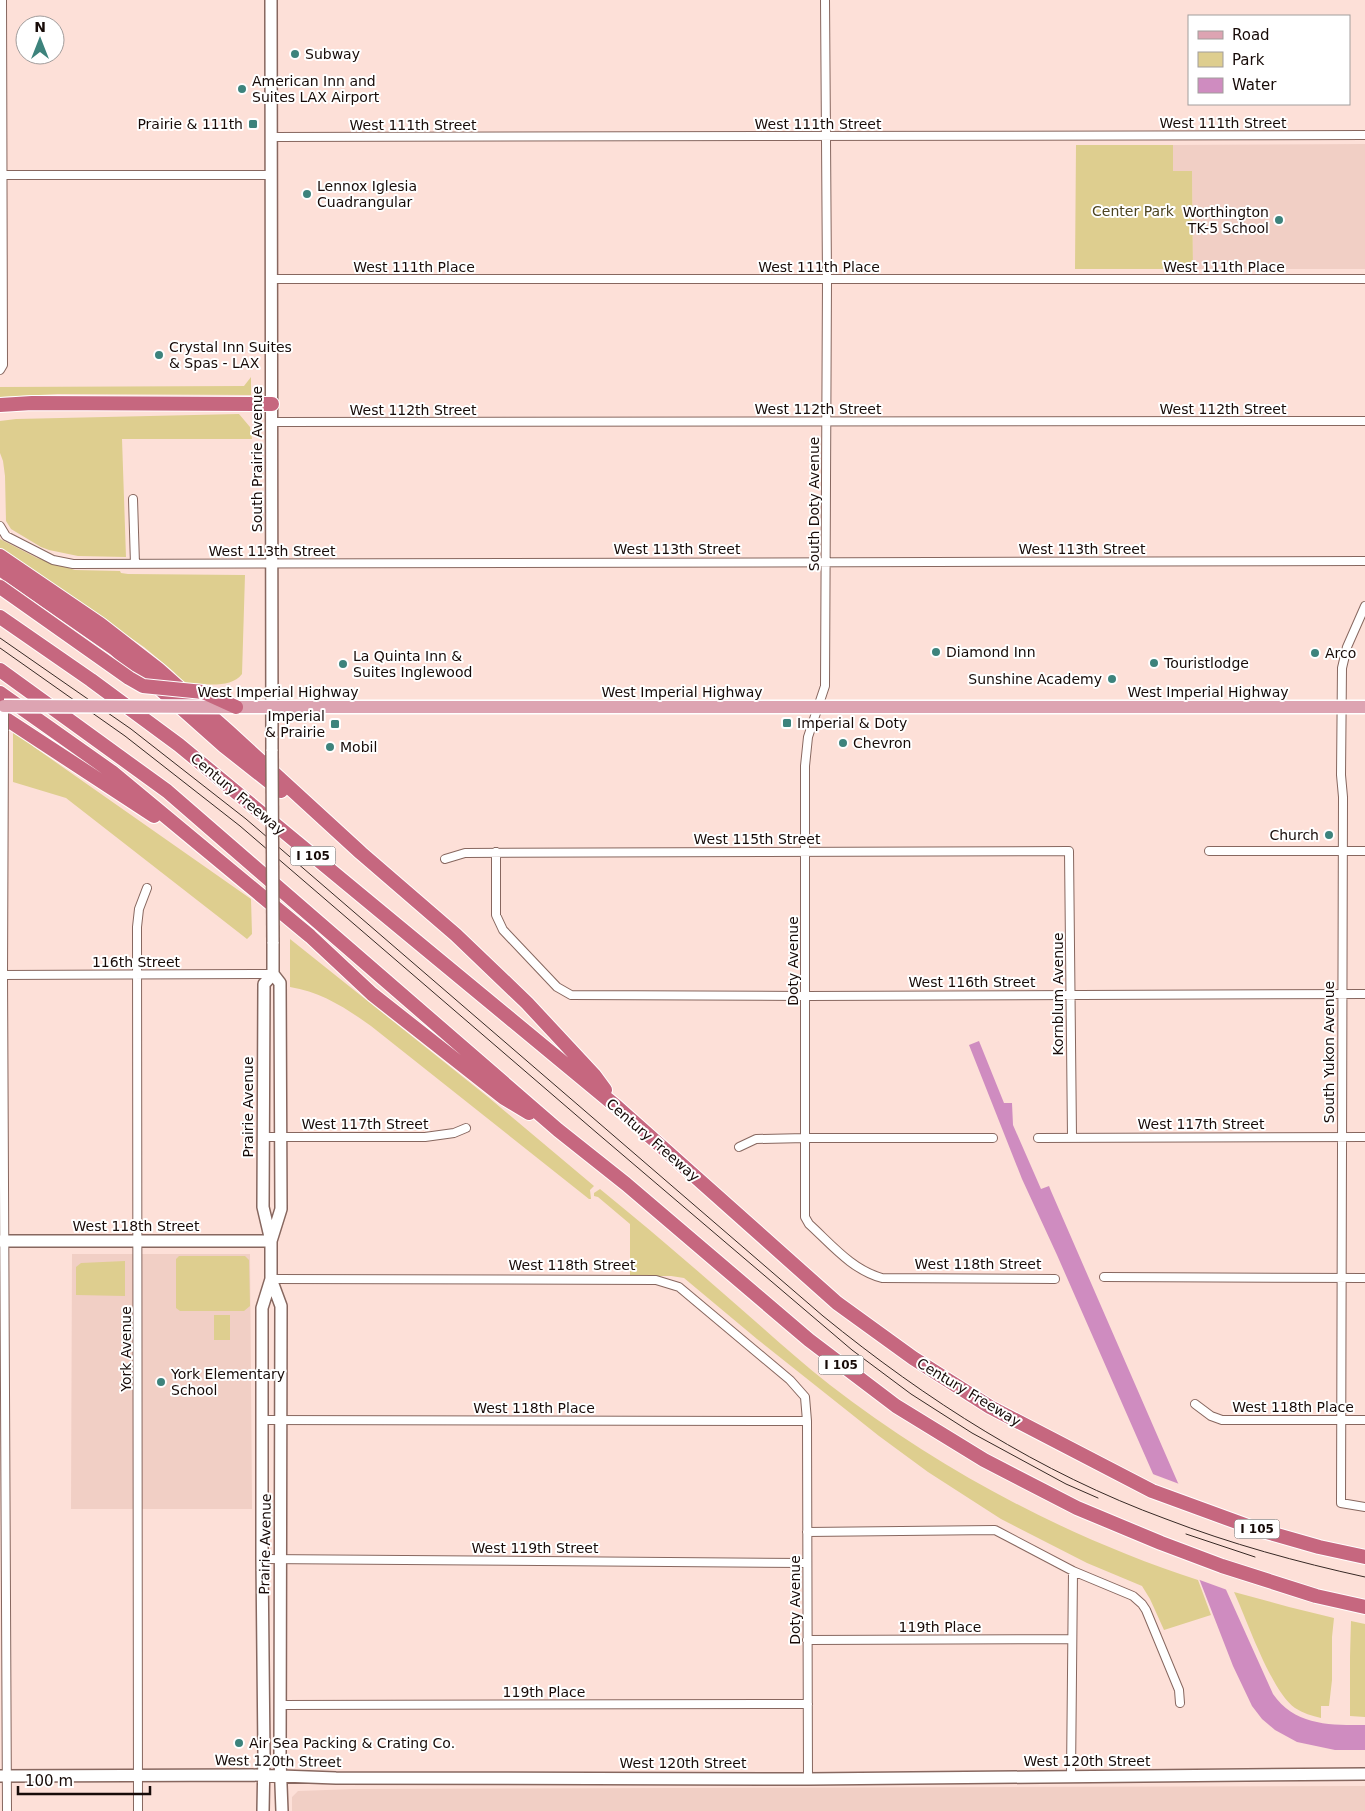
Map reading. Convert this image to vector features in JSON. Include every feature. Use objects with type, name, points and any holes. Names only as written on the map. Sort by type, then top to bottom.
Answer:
[{"type":"highway","points":[[0,414],[11,412],[32,403]]},
{"type":"highway","points":[[0,405],[32,403],[272,404]]},
{"type":"highway","points":[[0,556],[100,624],[158,669],[229,732],[361,853],[456,935],[527,1003],[594,1075],[617,1107]]},
{"type":"highway","points":[[0,569],[115,649],[224,746],[361,853]]},
{"type":"highway","points":[[0,587],[143,686],[203,692],[236,707]]},
{"type":"highway","name":"Century Freeway","points":[[0,617],[92,680],[179,746],[617,1107],[837,1303],[913,1358],[990,1407],[1152,1491],[1256,1529],[1319,1547],[1365,1557]]},
{"type":"highway","name":"I 105","points":[[0,670],[167,791],[558,1130],[626,1184],[809,1340],[896,1406],[984,1460],[1068,1504],[1161,1544],[1316,1596],[1365,1607]]},
{"type":"highway","points":[[1,705],[214,855]]},
{"type":"highway","points":[[1,705],[112,772],[310,936],[372,994],[504,1098],[558,1130]]},
{"type":"main road","name":"South Prairie Avenue","points":[[271,0],[272,708]]},
{"type":"main road","name":"West Imperial Highway","points":[[1,705],[272,708],[1365,707]]},
{"type":"main road","name":"Prairie Avenue","points":[[271,1241],[281,1209],[282,1137],[280,983],[273,974],[272,708]]},
{"type":"main road","name":"Prairie Avenue","points":[[263,1811],[262,1308],[271,1280],[271,1241],[262,1207],[264,984],[273,974]]},
{"type":"main road","name":"West 118th Street","points":[[2,1241],[271,1241]]},
{"type":"main road","name":"Prairie Avenue","points":[[271,1280],[281,1306],[280,1776],[282,1811]]},
{"type":"main road","name":"West 120th Street","points":[[3,1776],[138,1775],[808,1779],[1365,1774]]},
{"type":"street","points":[[0,370],[3,365],[2,0]]},
{"type":"street","name":"South Doty Avenue","points":[[817,707],[825,686],[827,280],[825,0]]},
{"type":"street","name":"West 111th Street","points":[[272,137],[1365,135]]},
{"type":"street","points":[[1,175],[272,175]]},
{"type":"street","name":"West 111th Place","points":[[272,279],[1365,279]]},
{"type":"street","name":"West 112th Street","points":[[272,422],[1365,421]]},
{"type":"street","points":[[133,499],[135,564]]},
{"type":"street","name":"West 113th Street","points":[[0,526],[6,536],[53,560],[73,564],[1365,561]]},
{"type":"street","name":"South Yukon Avenue","points":[[1365,606],[1347,646],[1342,668],[1341,707],[1341,776],[1343,796],[1341,1503],[1365,1507]]},
{"type":"street","points":[[1,705],[4,730],[1,975],[3,1776],[7,1811]]},
{"type":"street","name":"Doty Avenue","points":[[805,1217],[805,766],[808,736],[817,707]]},
{"type":"street","name":"West 115th Street","points":[[445,859],[465,853],[496,852],[1070,851]]},
{"type":"street","name":"Kornblum Avenue","points":[[1070,851],[1072,1137]]},
{"type":"street","points":[[1209,851],[1365,851]]},
{"type":"street","name":"West 116th Street","points":[[496,852],[496,915],[498,923],[557,988],[571,995],[1365,994]]},
{"type":"street","name":"York Avenue","points":[[138,1811],[137,924],[139,909],[147,888]]},
{"type":"street","name":"116th Street","points":[[1,975],[273,974]]},
{"type":"street","name":"West 117th Street","points":[[263,1137],[425,1137],[454,1133],[466,1128]]},
{"type":"street","name":"West 117th Street","points":[[1038,1138],[1365,1136]]},
{"type":"street","points":[[740,1147],[756,1139],[992,1138]]},
{"type":"street","name":"West 118th Street","points":[[805,1217],[809,1224],[858,1269],[876,1276],[897,1279],[1055,1279]]},
{"type":"street","points":[[1104,1277],[1365,1278]]},
{"type":"street","name":"West 118th Street","points":[[271,1280],[647,1280],[668,1282],[679,1287],[790,1380],[805,1397],[806,1421]]},
{"type":"street","name":"West 118th Place","points":[[1195,1404],[1211,1416],[1222,1420],[1365,1420]]},
{"type":"street","name":"West 118th Place","points":[[262,1420],[806,1421]]},
{"type":"street","name":"Doty Avenue","points":[[806,1421],[808,1779]]},
{"type":"street","points":[[807,1532],[995,1530],[1073,1571],[1127,1593],[1142,1604],[1179,1690],[1180,1703]]},
{"type":"street","name":"West 119th Street","points":[[262,1559],[807,1563]]},
{"type":"street","points":[[1071,1776],[1073,1571]]},
{"type":"street","name":"119th Place","points":[[807,1640],[1072,1639]]},
{"type":"street","name":"119th Place","points":[[280,1705],[808,1704]]},
{"type":"shaded area","name":"Worthington TK-5 School","points":[[1365,144],[1365,269],[1193,269],[1192,171],[1173,171],[1173,145]]},
{"type":"shaded area","name":"York Elementary School","points":[[72,1254],[250,1254],[252,1509],[71,1509]]},
{"type":"shaded area","points":[[1365,1786],[1365,1811],[292,1811],[292,1797],[298,1791],[354,1789]]},
{"type":"green space","name":"Center Park","points":[[1076,145],[1173,145],[1173,171],[1192,171],[1193,269],[1075,269]]},
{"type":"green space","points":[[251,377],[251,395],[58,394],[0,397],[0,387],[244,386]]},
{"type":"green space","points":[[239,414],[250,427],[252,439],[122,439],[126,557],[78,556],[49,550],[11,529],[6,521],[5,476],[0,453],[0,421],[16,419]]},
{"type":"green space","points":[[0,539],[37,558],[75,570],[120,571],[121,573],[128,574],[245,575],[242,674],[237,679],[223,684],[183,683],[174,672],[144,647],[0,548]]},
{"type":"green space","points":[[16,730],[34,747],[251,899],[252,934],[247,939],[66,798],[13,782],[13,732]]},
{"type":"green space","points":[[290,939],[488,1097],[594,1186],[590,1190],[591,1199],[362,1019],[323,997],[290,987]]},
{"type":"green space","points":[[600,1189],[803,1363],[872,1416],[960,1473],[1053,1522],[1149,1563],[1198,1580],[1211,1615],[1164,1630],[1142,1586],[1087,1563],[1001,1519],[928,1472],[879,1436],[757,1339],[684,1278],[671,1276],[630,1276],[630,1224],[598,1197],[594,1196],[594,1193]]},
{"type":"green space","points":[[179,1256],[245,1256],[249,1260],[250,1306],[244,1311],[180,1311],[176,1308],[176,1259]]},
{"type":"green space","points":[[125,1261],[125,1296],[76,1295],[76,1267],[81,1263]]},
{"type":"green space","points":[[214,1315],[230,1315],[230,1340],[214,1340]]},
{"type":"green space","points":[[1234,1592],[1334,1618],[1332,1680],[1329,1706],[1321,1706],[1321,1718],[1295,1708],[1277,1687],[1260,1654]]},
{"type":"green space","points":[[1351,1621],[1365,1624],[1365,1717],[1350,1716]]},
{"type":"water","points":[[979,1041],[1004,1103],[1012,1103],[1013,1125],[1041,1189],[1049,1186],[1178,1483],[1273,1694],[1282,1705],[1303,1718],[1326,1724],[1365,1725],[1365,1750],[1335,1750],[1297,1742],[1275,1730],[1262,1719],[1252,1706],[1233,1666],[1200,1581],[1022,1179],[969,1045]]},
{"type":"pier","points":[[1150,1473],[1182,1485],[1230,1591],[1197,1579]]},
{"type":"tram line","points":[[0,638],[131,729],[246,819],[823,1316],[902,1377],[986,1432],[1029,1457],[1119,1501],[1190,1528],[1240,1544],[1289,1559],[1365,1577]]},
{"type":"tram line","points":[[0,648],[125,736],[240,826],[852,1350],[911,1394],[972,1433],[1066,1484],[1098,1498]]},
{"type":"tram line","points":[[1186,1534],[1255,1557]]},
{"type":"place","name":"Subway","points":[[295,54]]},
{"type":"place","name":"American Inn and Suites LAX Airport","points":[[242,89]]},
{"type":"place","name":"Prairie & 111th","points":[[253,124]]},
{"type":"place","name":"Lennox Iglesia Cuadrangular","points":[[307,194]]},
{"type":"place","name":"Worthington TK-5 School","points":[[1279,220]]},
{"type":"place","name":"Crystal Inn Suites & Spas - LAX","points":[[159,355]]},
{"type":"place","name":"Diamond Inn","points":[[936,652]]},
{"type":"place","name":"Arco","points":[[1315,653]]},
{"type":"place","name":"Touristlodge","points":[[1154,663]]},
{"type":"place","name":"La Quinta Inn & Suites Inglewood","points":[[343,664]]},
{"type":"place","name":"Sunshine Academy","points":[[1112,679]]},
{"type":"place","name":"Imperial & Doty","points":[[787,723]]},
{"type":"place","name":"Imperial & Prairie","points":[[335,724]]},
{"type":"place","name":"Chevron","points":[[843,743]]},
{"type":"place","name":"Mobil","points":[[330,747]]},
{"type":"place","name":"Church","points":[[1329,835]]},
{"type":"place","name":"York Elementary School","points":[[161,1382]]},
{"type":"place","name":"Air Sea Packing & Crating Co.","points":[[239,1743]]}]
